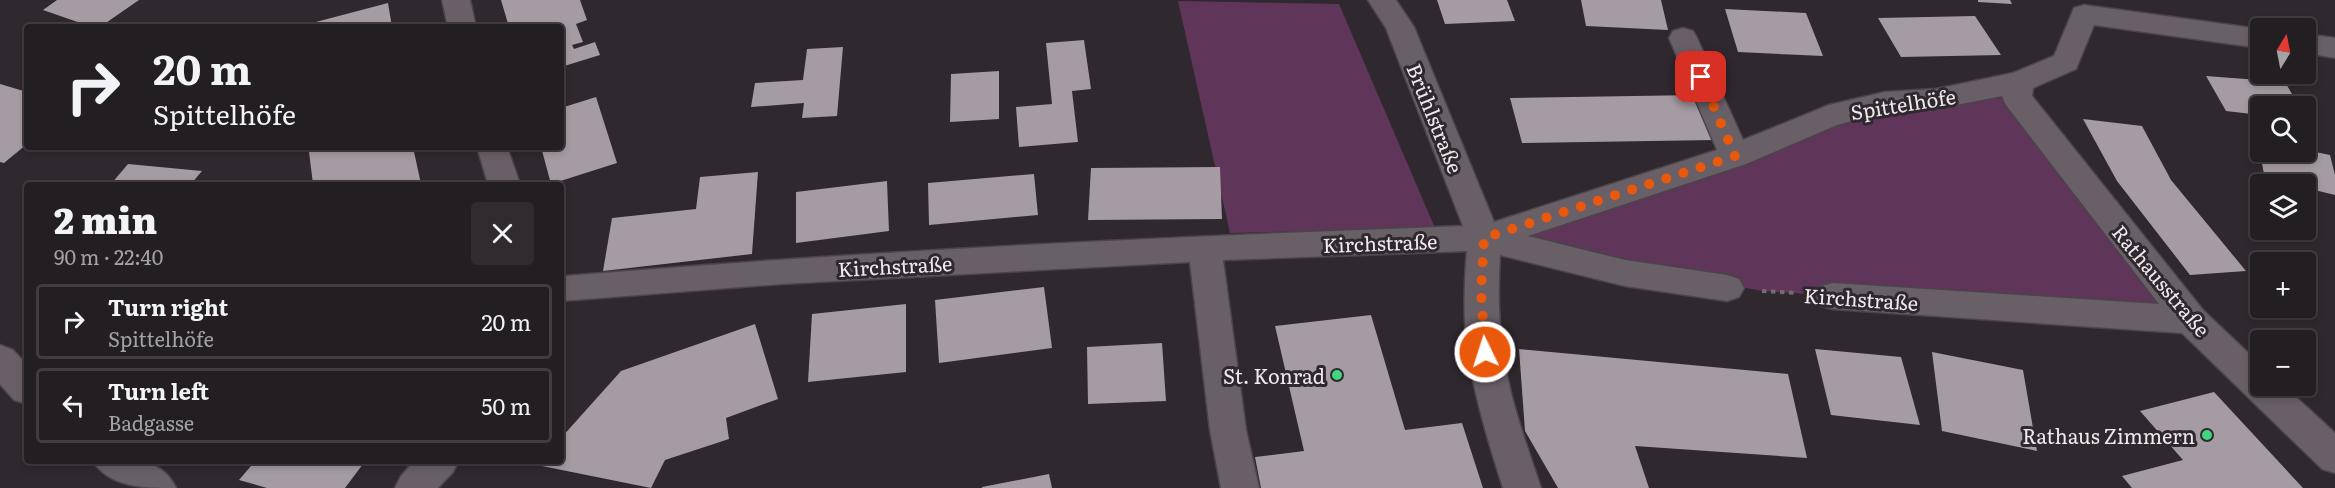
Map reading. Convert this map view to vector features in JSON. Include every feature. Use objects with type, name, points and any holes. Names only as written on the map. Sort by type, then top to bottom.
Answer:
[{"type":"street","points":[[456,0],[461,24]]},
{"type":"street","name":"Brühlstraße","points":[[1382,0],[1400,27],[1484,238]]},
{"type":"street","points":[[2078,7],[2250,36]]},
{"type":"street","name":"Spittelhöfe","points":[[1484,238],[1735,156],[1829,116],[1885,102],[1936,99],[2019,82],[2066,62],[2078,7]]},
{"type":"street","points":[[1683,38],[1735,156]]},
{"type":"street","points":[[2316,45],[2335,48]]},
{"type":"street","name":"Rathausstraße","points":[[2019,82],[2017,98],[2191,320],[2335,457]]},
{"type":"street","points":[[493,150],[503,182]]},
{"type":"street","points":[[1484,238],[1481,292],[1485,352],[1499,417],[1522,488]]},
{"type":"street","name":"Kirchstraße","points":[[564,290],[781,271],[1205,248],[1484,238],[1625,273],[1727,288]]},
{"type":"street","points":[[1205,248],[1228,430],[1240,488]]},
{"type":"street","name":"Kirchstraße","points":[[1833,296],[2191,320]]},
{"type":"street","points":[[0,360],[24,386]]},
{"type":"street","points":[[118,464],[157,488]]},
{"type":"street","points":[[414,488],[436,464]]},
{"type":"path","name":"Kirchstraße","points":[[1727,288],[1833,296]]},
{"type":"shaded area","points":[[1178,1],[1339,4],[1435,228],[1230,233]]},
{"type":"shaded area","points":[[2017,98],[2191,320],[1762,291],[1484,238],[1817,121],[1936,99]]},
{"type":"building","points":[[57,0],[139,0],[104,24],[83,24],[43,10]]},
{"type":"building","points":[[501,0],[580,0],[587,20],[576,24],[583,42],[572,45],[574,49],[595,42],[600,55],[564,66],[564,24],[508,24]]},
{"type":"building","points":[[1437,0],[1507,0],[1515,21],[1445,24]]},
{"type":"building","points":[[1581,0],[1661,0],[1668,30],[1586,26]]},
{"type":"building","points":[[1978,0],[2010,0],[2012,4],[1978,2]]},
{"type":"building","points":[[388,3],[392,24],[312,24]]},
{"type":"building","points":[[1725,9],[1806,13],[1823,56],[1738,52]]},
{"type":"building","points":[[1975,16],[2001,55],[1901,57],[1878,18]]},
{"type":"building","points":[[1084,40],[1091,89],[1072,91],[1078,142],[1019,147],[1016,107],[1052,104],[1046,43]]},
{"type":"building","points":[[843,47],[837,116],[802,118],[804,103],[751,107],[755,83],[803,80],[807,49]]},
{"type":"building","points":[[999,71],[999,119],[950,122],[951,74]]},
{"type":"building","points":[[2206,76],[2250,79],[2250,84],[2286,84],[2293,96],[2250,96],[2250,114],[2226,111]]},
{"type":"building","points":[[0,84],[24,91],[24,146],[4,163],[0,162]]},
{"type":"building","points":[[1697,95],[1715,140],[1522,143],[1510,98]]},
{"type":"building","points":[[596,97],[617,163],[557,182],[550,182],[542,150],[564,150],[564,107]]},
{"type":"building","points":[[2083,119],[2142,126],[2171,180],[2246,271],[2190,275],[2117,181]]},
{"type":"building","points":[[316,150],[414,150],[421,182],[313,182],[309,152]]},
{"type":"building","points":[[2316,152],[2330,155],[2335,175],[2335,195],[2316,190],[2316,174],[2264,174],[2262,162],[2316,162]]},
{"type":"building","points":[[128,164],[202,171],[193,182],[113,182]]},
{"type":"building","points":[[1220,167],[1222,219],[1088,220],[1091,168]]},
{"type":"building","points":[[758,172],[752,254],[603,271],[612,218],[696,209],[700,177]]},
{"type":"building","points":[[1034,174],[1038,215],[929,225],[928,183]]},
{"type":"building","points":[[887,181],[889,231],[796,243],[796,192]]},
{"type":"building","points":[[1044,287],[1052,348],[939,363],[935,300]]},
{"type":"building","points":[[906,304],[906,372],[808,382],[812,314]]},
{"type":"building","name":"St. Konrad","points":[[1371,315],[1405,430],[1462,423],[1483,488],[1261,488],[1255,457],[1304,451],[1275,326]]},
{"type":"building","points":[[755,324],[778,399],[726,418],[729,439],[665,460],[651,488],[537,465],[564,464],[564,435],[621,371]]},
{"type":"building","points":[[1162,343],[1166,401],[1088,404],[1087,347]]},
{"type":"building","points":[[1519,349],[1788,374],[1807,458],[1635,446],[1649,488],[1558,488],[1525,431]]},
{"type":"building","points":[[1815,349],[1901,357],[1920,425],[1831,415]]},
{"type":"building","points":[[1932,352],[2023,370],[2037,451],[1942,431]]},
{"type":"building","name":"Rathaus Zimmern","points":[[2214,392],[2303,488],[2132,488],[2122,476],[2183,460],[2140,411]]},
{"type":"building","points":[[253,464],[363,464],[345,488],[267,488],[239,480]]},
{"type":"building","points":[[1049,474],[1052,488],[982,488],[982,487]]},
{"type":"place","name":"St. Konrad","points":[[1337,375]]},
{"type":"place","name":"Rathaus Zimmern","points":[[2207,435]]},
{"type":"route","points":[[1485,352],[1481,292],[1484,238],[1735,156],[1701,77]]}]
